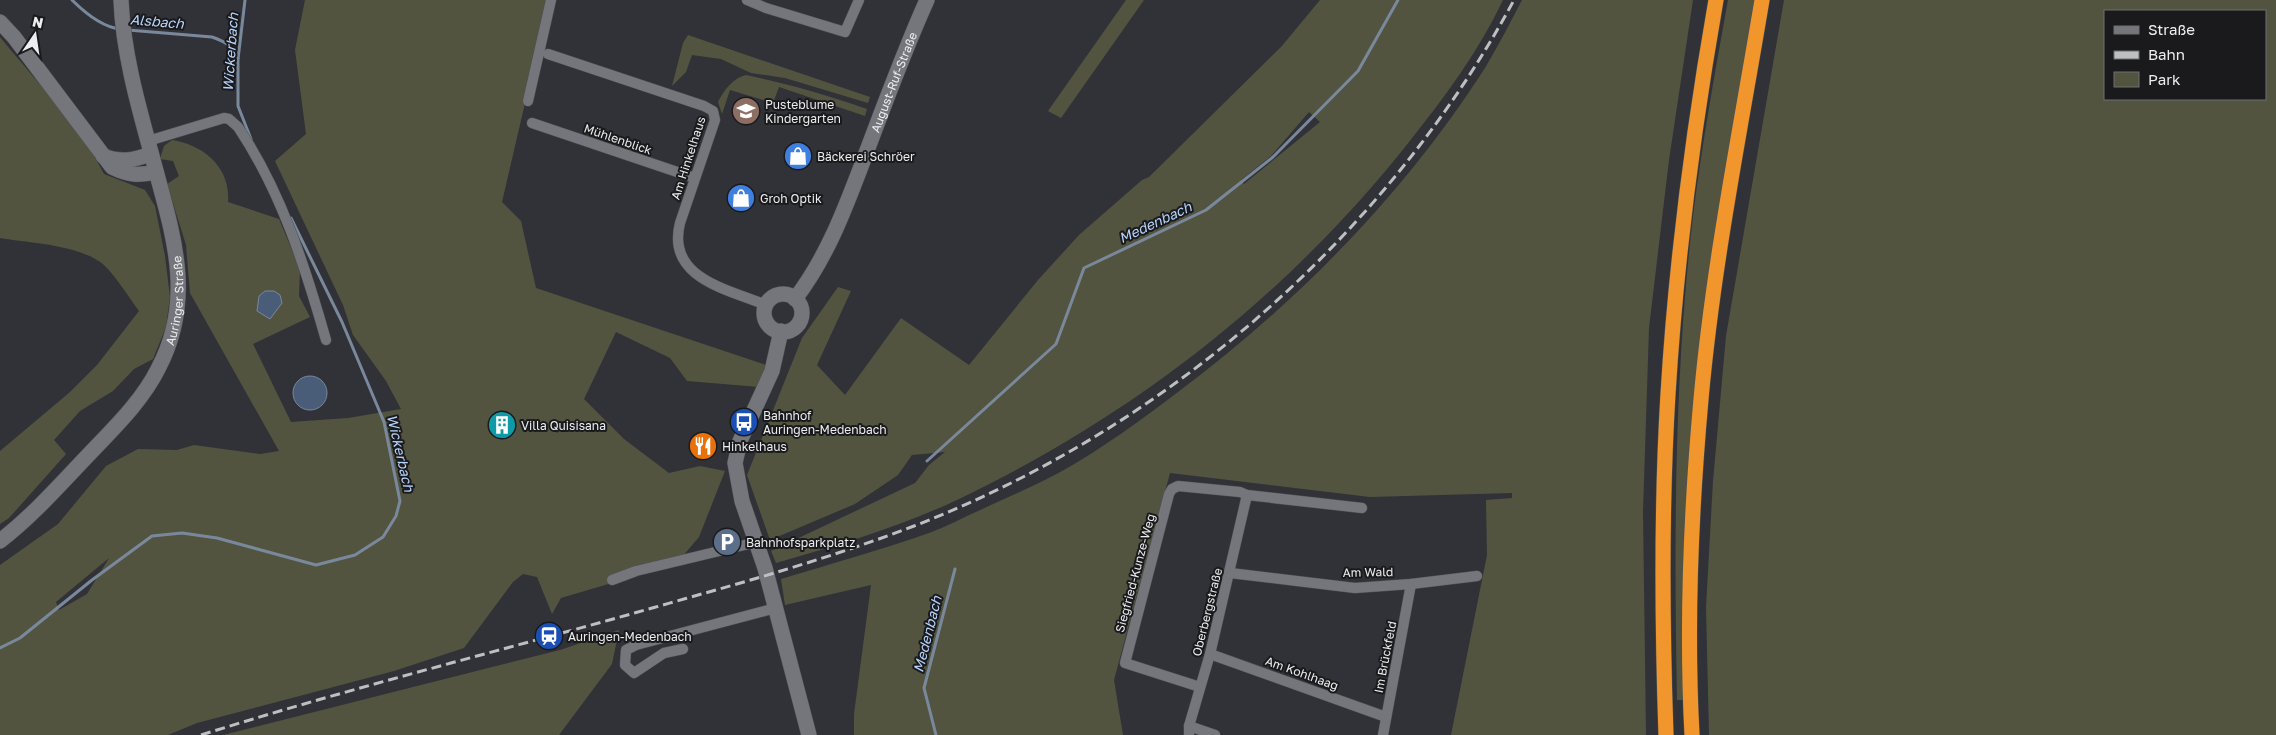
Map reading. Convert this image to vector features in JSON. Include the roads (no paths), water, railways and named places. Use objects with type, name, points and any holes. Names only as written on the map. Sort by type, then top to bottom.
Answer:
[{"type":"highway","points":[[1666,735],[1662,542],[1668,395],[1683,215],[1696,114],[1716,0]]},
{"type":"highway","points":[[1692,735],[1691,590],[1701,399],[1726,220],[1762,0]]},
{"type":"street","name":"Auringer Straße","points":[[0,541],[26,518],[116,426],[148,386],[166,352],[177,315],[180,287],[174,241],[150,148],[124,31],[121,0]]},
{"type":"street","points":[[528,101],[551,0]]},
{"type":"street","points":[[747,0],[766,8],[846,32],[860,0]]},
{"type":"street","name":"August-Ruf-Straße","points":[[795,299],[811,279],[826,252],[908,43],[928,0]]},
{"type":"street","points":[[0,22],[14,37],[112,167],[126,174],[141,176],[156,172]]},
{"type":"street","name":"Am Hinkelhaus","points":[[548,54],[709,108],[715,115],[715,120],[678,232],[678,247],[684,262],[696,275],[766,305]]},
{"type":"street","points":[[102,155],[114,160],[127,161],[150,148],[224,118],[229,119],[238,127],[282,208],[307,273],[326,340]]},
{"type":"street","name":"Mühlenblick","points":[[532,123],[695,178]]},
{"type":"street","points":[[785,294],[795,299],[800,306],[800,320],[790,330],[775,330],[766,322],[764,310],[774,296],[785,294]]},
{"type":"street","points":[[781,331],[772,371],[740,441],[734,463],[742,501],[757,542],[776,608],[809,735]]},
{"type":"street","name":"Siegfried-Kunze-Weg","points":[[1200,687],[1126,663],[1132,635],[1169,494],[1172,489],[1178,486],[1240,492],[1247,495]]},
{"type":"street","points":[[1247,495],[1362,508]]},
{"type":"street","name":"Oberbergstraße","points":[[1189,730],[1210,654],[1247,495]]},
{"type":"street","points":[[612,580],[636,571],[757,542]]},
{"type":"street","name":"Am Wald","points":[[1230,572],[1355,588],[1411,584],[1477,576]]},
{"type":"street","name":"Im Brückfeld","points":[[1383,735],[1411,584]]},
{"type":"street","points":[[683,649],[664,653],[639,675],[625,665],[626,650],[636,645],[776,608]]},
{"type":"street","name":"Am Kohlhaag","points":[[1210,654],[1386,716]]},
{"type":"street","points":[[1189,730],[1215,735]]},
{"type":"water","points":[[265,291],[274,291],[280,295],[282,303],[270,319],[257,311],[259,296]]},
{"type":"water","points":[[310,376],[322,381],[327,393],[322,405],[310,410],[298,405],[293,393],[298,381]]},
{"type":"waterway","name":"Alsbach","points":[[72,0],[94,19],[113,28],[120,29]]},
{"type":"waterway","name":"Wickerbach","points":[[245,0],[238,59],[238,106],[251,139]]},
{"type":"waterway","name":"Medenbach","points":[[927,461],[1056,344],[1084,268],[1206,210],[1273,157],[1358,71],[1398,0]]},
{"type":"waterway","name":"Alsbach","points":[[128,30],[212,37],[228,44],[238,58]]},
{"type":"waterway","name":"Wickerbach","points":[[0,648],[20,638],[92,580],[152,536],[182,533],[217,538],[316,565],[355,555],[383,537],[396,516],[400,501],[384,422],[342,322],[291,218]]},
{"type":"waterway","name":"Medenbach","points":[[936,735],[924,688],[955,569]]},
{"type":"railway","points":[[201,735],[384,681],[719,589],[831,555],[914,526],[1007,485],[1096,436],[1180,379],[1260,316],[1334,245],[1402,169],[1462,87],[1514,0]]},
{"type":"place","name":"Pusteblume Kindergarten","points":[[746,111]]},
{"type":"place","name":"Bäckerei Schröer","points":[[798,156]]},
{"type":"place","name":"Groh Optik","points":[[741,198]]},
{"type":"place","name":"Bahnhof Auringen-Medenbach","points":[[744,422]]},
{"type":"place","name":"Villa Quisisana","points":[[502,425]]},
{"type":"place","name":"Hinkelhaus","points":[[703,446]]},
{"type":"place","name":"Bahnhofsparkplatz","points":[[727,542]]},
{"type":"place","name":"Auringen-Medenbach","points":[[549,636]]}]
